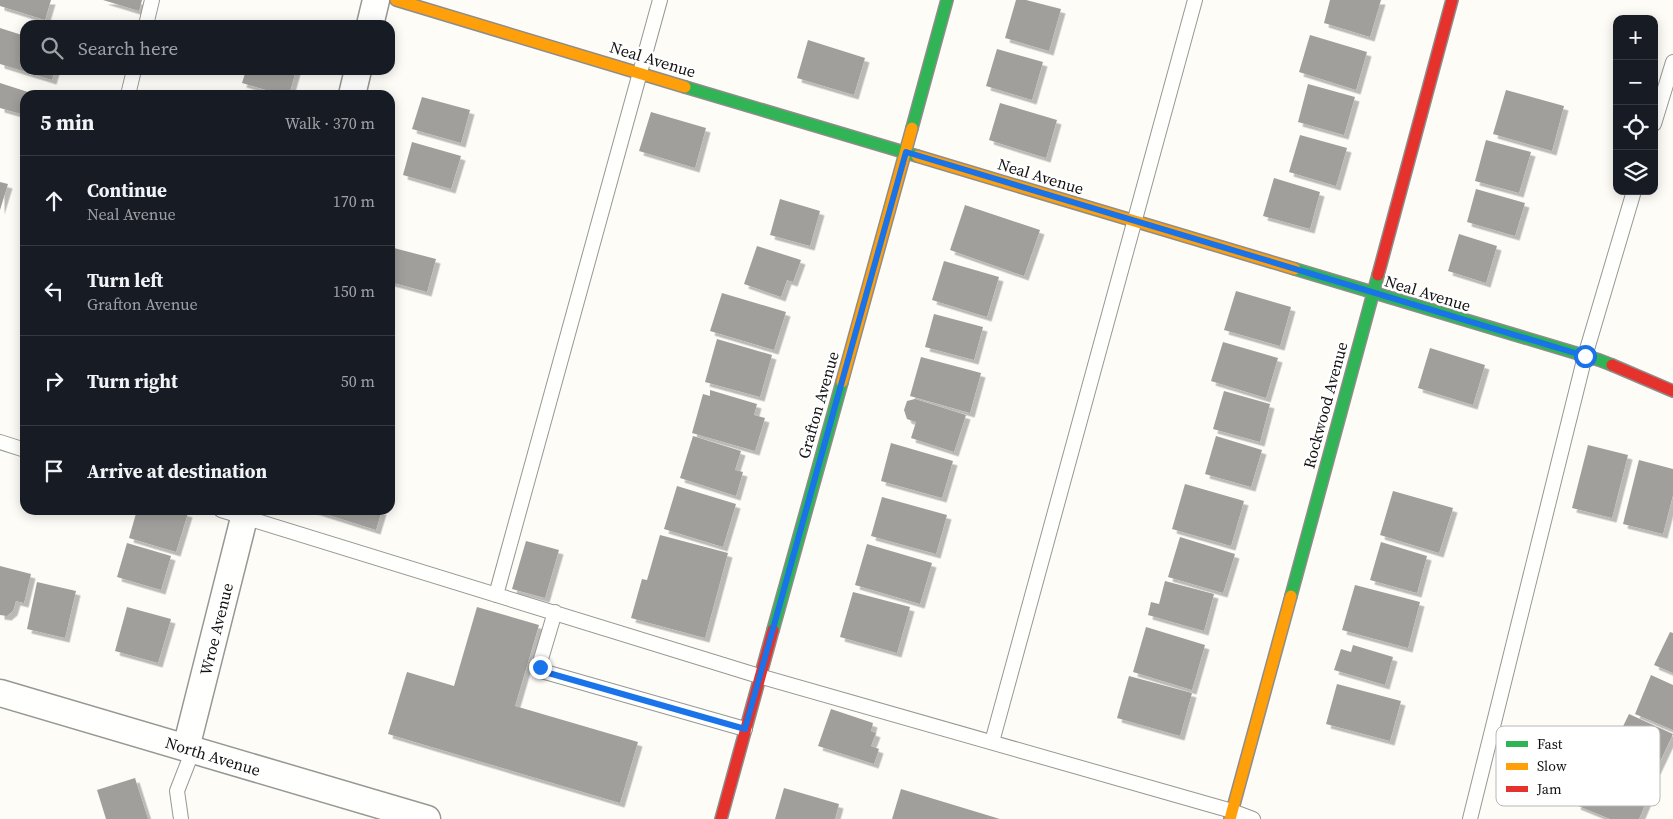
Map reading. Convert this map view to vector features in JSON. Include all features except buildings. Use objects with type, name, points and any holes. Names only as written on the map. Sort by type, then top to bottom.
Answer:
[{"type":"street","points":[[371,20],[376,0]]},
{"type":"street","name":"Neal Avenue","points":[[396,0],[1585,356],[1673,391]]},
{"type":"street","name":"Grafton Avenue","points":[[721,819],[947,0]]},
{"type":"street","name":"Rockwood Avenue","points":[[1231,815],[1452,0]]},
{"type":"street","points":[[353,90],[357,75]]},
{"type":"street","name":"Wroe Avenue","points":[[189,749],[236,515]]},
{"type":"street","name":"North Avenue","points":[[0,693],[427,819]]},
{"type":"lane","points":[[147,20],[152,0]]},
{"type":"lane","points":[[496,595],[660,0]]},
{"type":"lane","points":[[992,742],[1133,220],[1195,0]]},
{"type":"lane","points":[[1658,111],[1673,62]]},
{"type":"lane","points":[[129,90],[133,75]]},
{"type":"lane","points":[[1470,819],[1585,356],[1633,195]]},
{"type":"lane","points":[[0,442],[20,448]]},
{"type":"lane","points":[[246,515],[496,595],[760,676],[992,742],[1231,815],[1253,819]]},
{"type":"lane","points":[[554,612],[541,659],[540,667],[545,672],[745,729]]},
{"type":"lane","points":[[182,819],[177,791],[189,749]]},
{"type":"traffic: fast","points":[[912,128],[947,0]]},
{"type":"traffic: fast","points":[[685,87],[917,156]]},
{"type":"traffic: fast","points":[[1295,269],[1612,365]]},
{"type":"traffic: fast","points":[[1291,596],[1378,275]]},
{"type":"traffic: fast","points":[[773,630],[842,382]]},
{"type":"traffic: slow","points":[[396,0],[685,87]]},
{"type":"traffic: slow","points":[[842,382],[912,128]]},
{"type":"traffic: slow","points":[[917,156],[1295,269]]},
{"type":"traffic: slow","points":[[1230,819],[1291,596]]},
{"type":"traffic: jam","points":[[1378,275],[1452,0]]},
{"type":"traffic: jam","points":[[1612,365],[1673,391]]},
{"type":"traffic: jam","points":[[721,819],[773,630]]},
{"type":"route","points":[[540,667],[545,672],[745,729],[906,152],[1585,356]]}]
